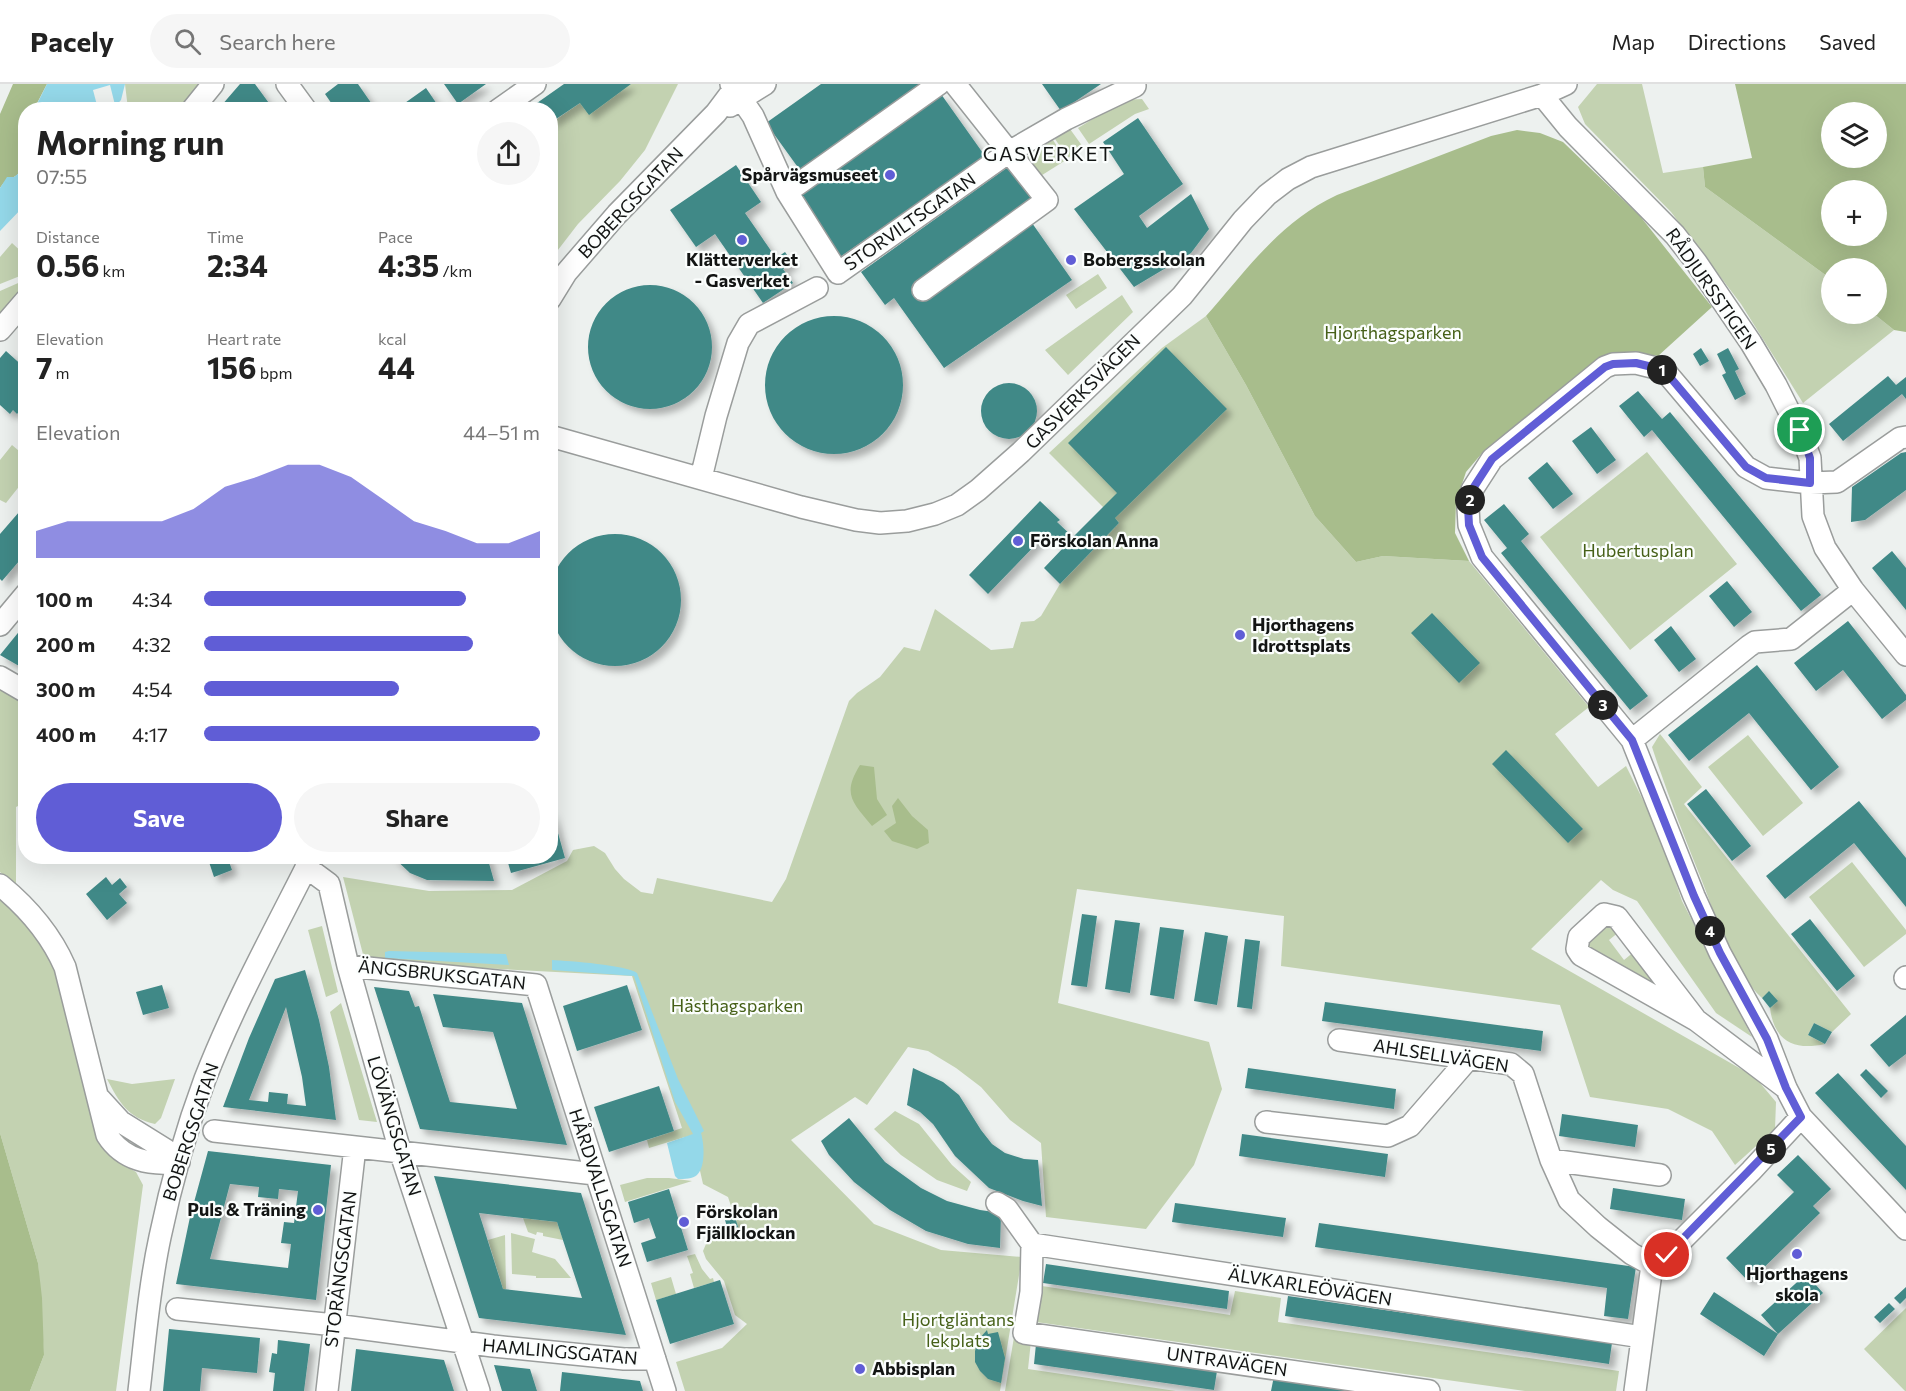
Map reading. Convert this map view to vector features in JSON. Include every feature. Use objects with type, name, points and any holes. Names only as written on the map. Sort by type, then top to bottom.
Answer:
[{"type":"street","points":[[198,102],[213,84]]},
{"type":"street","points":[[287,84],[300,102]]},
{"type":"street","points":[[509,102],[535,84]]},
{"type":"street","name":"BOBERGSGATAN","points":[[558,286],[617,214],[737,89],[765,84]]},
{"type":"street","points":[[787,192],[939,84]]},
{"type":"street","points":[[923,290],[1047,200],[955,84]]},
{"type":"street","name":"GASVERKSVÄGEN","points":[[558,438],[832,515],[868,521],[907,521],[935,514],[957,505],[978,490],[1021,452],[1182,296],[1243,220],[1266,195],[1288,179],[1311,167],[1542,95],[1566,84]]},
{"type":"street","points":[[1009,152],[1066,119],[1135,86]]},
{"type":"street","name":"STORVILTSGATAN","points":[[737,89],[753,116],[787,192],[838,273],[1009,152]]},
{"type":"street","name":"RÅDJURSSTIGEN","points":[[1542,95],[1568,127],[1656,214],[1696,262],[1751,343],[1795,421],[1810,458],[1814,516],[1825,548],[1853,590],[1906,655]]},
{"type":"street","points":[[701,478],[716,416],[738,344],[749,324],[817,288]]},
{"type":"street","points":[[0,330],[18,309]]},
{"type":"street","points":[[1906,437],[1900,438],[1870,457],[1837,482],[1810,483],[1766,478],[1746,467],[1664,370],[1636,363],[1613,364],[1605,367],[1492,459],[1472,490],[1468,507],[1469,525],[1482,557],[1632,740],[1715,942],[1767,1039],[1786,1088],[1801,1117],[1906,1229]]},
{"type":"street","points":[[1632,740],[1749,646],[1755,642],[1791,639],[1853,590]]},
{"type":"street","points":[[0,625],[18,604]]},
{"type":"street","points":[[0,677],[18,687]]},
{"type":"street","name":"BOBERGSGATAN","points":[[139,1391],[159,1238],[179,1162],[205,1080],[264,950],[308,864]]},
{"type":"street","name":"LÖVÄNGSGATAN","points":[[311,864],[329,884],[348,966],[400,1151],[479,1391]]},
{"type":"street","points":[[0,885],[35,920],[57,948],[72,990],[99,1099],[121,1122],[166,1150],[179,1162]]},
{"type":"street","points":[[1696,1020],[1617,917],[1604,914],[1579,938],[1577,950],[1581,954],[1696,1020],[1786,1088]]},
{"type":"street","name":"ÄNGSBRUKSGATAN","points":[[348,966],[536,985]]},
{"type":"street","name":"HÅRDVALLSGATAN","points":[[536,985],[665,1391]]},
{"type":"street","name":"AHLSELLVÄGEN","points":[[1339,1040],[1511,1064],[1523,1074],[1551,1160],[1569,1200],[1598,1227],[1632,1254],[1652,1266]]},
{"type":"street","points":[[1266,1122],[1388,1136],[1410,1126],[1469,1058]]},
{"type":"street","points":[[1635,1391],[1652,1266],[1667,1255],[1801,1117]]},
{"type":"street","points":[[213,1131],[595,1174]]},
{"type":"street","name":"STORÄNGSGATAN","points":[[327,1391],[355,1146]]},
{"type":"street","points":[[1551,1160],[1660,1175]]},
{"type":"street","points":[[997,1203],[1007,1209],[1032,1244]]},
{"type":"street","name":"UNTRAVÄGEN","points":[[1032,1244],[1030,1292],[1024,1333],[1429,1391]]},
{"type":"street","name":"ÄLVKARLEÖVÄGEN","points":[[1032,1244],[1642,1337]]},
{"type":"street","name":"HAMLINGSGATAN","points":[[177,1309],[335,1325],[465,1343],[624,1359],[655,1359]]},
{"type":"green space","points":[[13,84],[47,84],[38,102],[18,102],[18,174],[0,188],[0,114]]},
{"type":"green space","points":[[125,84],[207,84],[191,102],[127,102]]},
{"type":"green space","points":[[631,84],[678,84],[645,150],[620,181],[578,224],[558,250],[558,118],[580,103]]},
{"type":"green space","points":[[1597,84],[1642,84],[1663,173],[1703,167],[1705,187],[1821,272],[1821,324],[1886,324],[1894,330],[1803,403],[1741,304],[1671,212],[1585,124],[1578,107]]},
{"type":"green space","points":[[1735,84],[1906,84],[1906,332],[1894,330],[1886,324],[1887,258],[1821,258],[1821,272],[1705,187],[1703,167],[1752,158]]},
{"type":"green space","points":[[1142,99],[1149,109],[1135,114],[1089,144],[1078,128],[1124,100]]},
{"type":"green space","points":[[1070,129],[1083,147],[1068,158],[1055,139]]},
{"type":"green space","name":"Hjorthagsparken","points":[[1517,130],[1540,133],[1563,142],[1640,216],[1712,307],[1658,356],[1628,352],[1601,357],[1483,452],[1466,472],[1456,502],[1455,533],[1469,561],[1383,556],[1356,562],[1315,516],[1246,385],[1206,316],[1265,248],[1316,206],[1337,195],[1491,136]]},
{"type":"green space","points":[[1053,140],[1066,160],[1039,177],[1026,157]]},
{"type":"green space","points":[[12,243],[18,249],[18,277],[0,284],[0,257]]},
{"type":"green space","points":[[1098,274],[1107,288],[1076,309],[1066,295]]},
{"type":"green space","points":[[18,283],[18,299],[0,320],[0,291]]},
{"type":"green space","points":[[1122,295],[1133,312],[1068,375],[1045,350]]},
{"type":"green space","points":[[1206,316],[1246,385],[1315,516],[1356,562],[1383,556],[1469,561],[1589,707],[1555,734],[1598,787],[1626,766],[1659,832],[1682,901],[1752,1037],[1716,1013],[1637,901],[1613,890],[1601,880],[1531,949],[1755,1077],[1776,1102],[1775,1129],[1735,1165],[1712,1131],[1668,1109],[1590,1097],[1560,1005],[1281,966],[1284,916],[1077,889],[1058,1003],[1209,1042],[1222,1089],[1194,1165],[1146,1229],[1046,1217],[1041,1143],[1010,1120],[981,1087],[956,1068],[928,1051],[908,1047],[867,1105],[855,1097],[791,1140],[874,1224],[941,1250],[1022,1257],[1000,1391],[685,1391],[676,1362],[722,1348],[747,1324],[735,1315],[724,1281],[706,1259],[703,1251],[709,1237],[738,1227],[728,1197],[703,1184],[696,1153],[685,1137],[649,1148],[647,1140],[682,1128],[632,976],[365,962],[343,877],[429,891],[512,890],[567,861],[573,850],[594,846],[605,853],[624,879],[641,892],[653,894],[657,878],[772,902],[786,879],[849,701],[880,677],[904,647],[920,651],[935,609],[991,650],[1013,648],[1021,622],[1034,621],[1041,616],[1060,584],[1119,523],[1049,453],[1162,348]]},
{"type":"green space","points":[[12,445],[18,450],[18,488],[6,503],[0,500],[0,460]]},
{"type":"green space","name":"Hubertusplan","points":[[1647,452],[1737,564],[1630,650],[1540,537]]},
{"type":"green space","points":[[0,687],[18,697],[16,887],[0,872]]},
{"type":"green space","points":[[1660,734],[1702,787],[1684,804],[1851,1014],[1832,1032],[1814,1023],[1808,1035],[1825,1044],[1804,1046],[1787,1041],[1781,1036],[1772,1019],[1770,1008],[1777,1001],[1769,992],[1762,998],[1734,959],[1719,927],[1652,747]]},
{"type":"green space","points":[[1748,735],[1803,803],[1763,836],[1708,767]]},
{"type":"green space","points":[[860,765],[874,767],[877,799],[887,815],[872,826],[852,797],[851,783]]},
{"type":"green space","points":[[898,798],[912,816],[928,830],[929,843],[917,849],[892,841],[884,831],[896,823],[892,806]]},
{"type":"green space","points":[[1852,862],[1906,930],[1906,934],[1864,967],[1809,897]]},
{"type":"green space","points":[[0,899],[39,939],[52,960],[94,1127],[111,1155],[136,1172],[143,1185],[116,1391],[30,1391],[44,1355],[38,1263],[0,1133]]},
{"type":"green space","points":[[1602,923],[1611,924],[1619,932],[1609,940],[1624,960],[1635,951],[1676,1003],[1593,956],[1587,943]]},
{"type":"green space","points":[[322,926],[338,992],[326,997],[308,930]]},
{"type":"green space","points":[[341,1003],[377,1122],[359,1120],[330,1012]]},
{"type":"green space","points":[[107,1079],[132,1084],[175,1079],[161,1118],[155,1124],[138,1118],[125,1108]]},
{"type":"green space","points":[[895,1111],[919,1124],[952,1165],[971,1182],[967,1191],[937,1180],[901,1155],[874,1129]]},
{"type":"green space","points":[[0,1133],[38,1263],[44,1355],[30,1391],[0,1391]]},
{"type":"green space","points":[[647,1178],[692,1181],[625,1202],[620,1185]]},
{"type":"green space","points":[[523,1218],[557,1222],[563,1240],[543,1236],[543,1233],[537,1232],[536,1235],[528,1232]]},
{"type":"green space","points":[[511,1233],[535,1239],[532,1252],[555,1259],[571,1278],[536,1278],[536,1276],[512,1274]]},
{"type":"green space","points":[[505,1235],[506,1289],[503,1289],[488,1240]]},
{"type":"green space","points":[[695,1254],[702,1269],[710,1279],[713,1278],[714,1282],[694,1288],[690,1274],[693,1273],[687,1256]]},
{"type":"green space","points":[[671,1277],[676,1294],[656,1300],[651,1283]]},
{"type":"green space","points":[[1042,1286],[1230,1315],[1235,1291],[1281,1298],[1278,1322],[1619,1371],[1616,1391],[1525,1391],[1036,1322]]},
{"type":"green space","points":[[1906,1308],[1906,1391],[1905,1391],[1864,1349]]},
{"type":"green space","points":[[1014,1337],[1031,1341],[1028,1369],[1176,1391],[1005,1391]]},
{"type":"water","points":[[47,84],[125,84],[119,102],[38,102]]},
{"type":"water","points":[[18,174],[18,212],[0,231],[0,188],[7,177],[14,177]]},
{"type":"water","points":[[385,952],[506,954],[509,965],[385,958]]},
{"type":"water","points":[[552,960],[584,962],[637,973],[678,1079],[704,1131],[701,1133],[702,1166],[695,1176],[678,1179],[675,1176],[667,1143],[693,1134],[675,1102],[634,976],[552,970]]},
{"type":"pier","points":[[110,85],[114,102],[96,102],[93,90]]},
{"type":"building","points":[[240,84],[255,84],[268,102],[224,102]]},
{"type":"building","points":[[338,84],[358,84],[370,102],[330,102],[325,94]]},
{"type":"building","points":[[444,84],[486,84],[461,102],[457,102]]},
{"type":"building","points":[[564,84],[631,84],[589,115],[580,103],[558,118],[558,102],[538,102]]},
{"type":"building","points":[[821,84],[922,84],[802,173],[766,123]]},
{"type":"building","points":[[1042,84],[1101,84],[1061,111]]},
{"type":"building","points":[[426,88],[436,102],[406,102]]},
{"type":"building","name":"Spårvägsmuseet","points":[[941,94],[985,156],[840,257],[796,195]]},
{"type":"building","points":[[1138,118],[1183,184],[1139,216],[1147,228],[1191,194],[1209,229],[1191,253],[1134,287],[1074,209],[1124,174],[1103,142]]},
{"type":"building","name":"Klätterverket - Gasverket","points":[[736,165],[761,202],[745,213],[776,258],[785,252],[793,263],[783,269],[793,283],[763,303],[715,234],[696,247],[670,210]]},
{"type":"building","points":[[1008,167],[1032,200],[916,283],[926,298],[1032,223],[1072,280],[944,368],[894,298],[885,305],[861,272]]},
{"type":"building","points":[[650,285],[674,289],[694,303],[708,323],[712,347],[708,371],[694,391],[674,405],[650,409],[626,405],[606,391],[592,371],[588,347],[592,323],[606,303],[626,289]]},
{"type":"building","points":[[834,316],[860,321],[883,336],[898,359],[903,385],[898,411],[883,434],[860,449],[834,454],[808,449],[785,434],[770,411],[765,385],[770,359],[785,336],[808,321]]},
{"type":"building","points":[[1166,347],[1227,409],[1115,518],[1119,523],[1060,584],[1044,568],[1063,548],[1047,533],[988,594],[969,575],[1040,501],[1060,520],[1057,522],[1073,537],[1117,493],[1068,443]]},
{"type":"building","points":[[1701,348],[1709,361],[1700,366],[1693,354]]},
{"type":"building","points":[[1728,348],[1739,369],[1735,371],[1746,394],[1735,400],[1722,375],[1726,373],[1717,354]]},
{"type":"building","points":[[6,351],[18,362],[17,414],[13,410],[10,414],[0,405],[0,358]]},
{"type":"building","points":[[1888,376],[1896,385],[1906,377],[1906,399],[1902,394],[1843,441],[1829,424]]},
{"type":"building","points":[[1003,383],[1015,383],[1025,387],[1033,395],[1037,411],[1033,427],[1025,435],[1015,439],[1003,439],[993,435],[985,427],[981,417],[981,405],[985,395],[993,387]]},
{"type":"building","points":[[1638,391],[1662,419],[1670,412],[1821,595],[1801,611],[1652,430],[1644,437],[1619,406]]},
{"type":"building","points":[[1591,427],[1616,460],[1597,474],[1572,441]]},
{"type":"building","points":[[1906,452],[1906,490],[1865,520],[1851,522],[1852,487],[1901,453]]},
{"type":"building","points":[[1547,462],[1573,494],[1553,509],[1528,478]]},
{"type":"building","points":[[1504,504],[1529,534],[1521,541],[1648,696],[1630,710],[1501,553],[1507,548],[1484,520]]},
{"type":"building","points":[[18,513],[18,562],[2,581],[0,579],[0,534]]},
{"type":"building","points":[[602,535],[628,535],[652,545],[670,563],[680,587],[680,613],[670,637],[652,655],[640,661],[615,666],[590,661],[568,647],[558,633],[558,567],[568,553],[590,539]]},
{"type":"building","points":[[1892,551],[1906,568],[1906,610],[1872,568]]},
{"type":"building","points":[[1727,581],[1752,612],[1734,627],[1709,596]]},
{"type":"building","points":[[1432,613],[1480,663],[1459,683],[1411,633]]},
{"type":"building","points":[[1848,621],[1906,695],[1906,700],[1882,719],[1843,670],[1816,691],[1794,663]]},
{"type":"building","points":[[1671,626],[1696,659],[1679,672],[1654,640]]},
{"type":"building","points":[[18,633],[18,665],[0,655]]},
{"type":"building","points":[[1757,665],[1839,767],[1811,790],[1749,713],[1689,761],[1668,735]]},
{"type":"building","points":[[1506,750],[1583,829],[1568,843],[1492,764]]},
{"type":"building","points":[[1706,789],[1751,846],[1732,861],[1687,804]]},
{"type":"building","points":[[1859,801],[1906,858],[1906,907],[1854,843],[1785,899],[1766,876]]},
{"type":"building","points":[[558,833],[565,858],[558,860]]},
{"type":"building","points":[[210,864],[230,864],[232,870],[214,877]]},
{"type":"building","points":[[400,864],[489,864],[494,881],[427,880],[410,873]]},
{"type":"building","points":[[508,864],[543,864],[511,873]]},
{"type":"building","points":[[106,877],[112,885],[120,878],[127,887],[119,894],[127,903],[107,920],[86,894]]},
{"type":"building","points":[[1082,914],[1097,916],[1087,987],[1071,985]]},
{"type":"building","points":[[1810,919],[1855,976],[1837,991],[1791,934]]},
{"type":"building","points":[[1115,920],[1140,923],[1130,993],[1105,989]]},
{"type":"building","points":[[1160,927],[1184,930],[1174,999],[1150,995]]},
{"type":"building","points":[[1205,932],[1228,936],[1217,1005],[1194,1001]]},
{"type":"building","points":[[1245,939],[1260,941],[1252,1009],[1237,1007]]},
{"type":"building","points":[[305,970],[329,1067],[336,1120],[223,1107],[249,1038],[275,979]],"holes":[[[286,1007],[302,1077],[306,1106],[287,1104],[288,1094],[269,1092],[268,1102],[249,1100]]]},
{"type":"building","points":[[162,985],[169,1008],[143,1015],[136,992]]},
{"type":"building","points":[[627,985],[642,1030],[577,1051],[563,1006]]},
{"type":"building","points":[[374,987],[409,991],[415,1007],[419,1006],[450,1102],[517,1109],[493,1032],[443,1027],[433,994],[522,1003],[567,1145],[420,1129]]},
{"type":"building","points":[[1769,991],[1778,1001],[1770,1008],[1762,998]]},
{"type":"building","points":[[1325,1002],[1543,1031],[1541,1051],[1322,1021]]},
{"type":"building","points":[[1906,1015],[1906,1054],[1889,1067],[1870,1045]]},
{"type":"building","points":[[1814,1023],[1832,1032],[1825,1044],[1808,1035]]},
{"type":"building","points":[[913,1068],[943,1082],[959,1095],[992,1144],[1005,1153],[1024,1159],[1038,1160],[1042,1206],[989,1188],[955,1156],[933,1124],[920,1112],[907,1105]]},
{"type":"building","points":[[1248,1068],[1396,1089],[1394,1109],[1245,1088]]},
{"type":"building","points":[[1866,1069],[1888,1091],[1881,1098],[1860,1075]]},
{"type":"building","points":[[1838,1073],[1906,1146],[1906,1190],[1815,1093]]},
{"type":"building","points":[[659,1086],[674,1131],[609,1152],[594,1107]]},
{"type":"building","points":[[1562,1114],[1638,1125],[1635,1147],[1559,1136]]},
{"type":"building","points":[[849,1118],[885,1162],[921,1188],[947,1201],[1001,1213],[1000,1248],[968,1244],[926,1231],[890,1210],[854,1182],[829,1155],[821,1141]]},
{"type":"building","points":[[1242,1134],[1388,1154],[1385,1177],[1239,1156]]},
{"type":"building","points":[[208,1151],[331,1165],[316,1300],[176,1284],[190,1217]],"holes":[[[230,1184],[259,1187],[258,1197],[278,1199],[279,1189],[298,1191],[294,1223],[284,1222],[281,1243],[291,1244],[288,1268],[210,1259]]]},
{"type":"building","name":"Hjorthagens skola","points":[[1798,1155],[1831,1189],[1813,1206],[1820,1213],[1749,1282],[1726,1258],[1794,1192],[1777,1175]]},
{"type":"building","points":[[434,1176],[581,1193],[626,1335],[479,1318]],"holes":[[[479,1213],[557,1222],[582,1298],[503,1289]]]},
{"type":"building","points":[[1613,1188],[1685,1199],[1682,1220],[1610,1209]]},
{"type":"building","points":[[669,1189],[688,1250],[647,1262],[641,1243],[656,1238],[649,1218],[634,1223],[628,1202]]},
{"type":"building","points":[[1175,1203],[1286,1218],[1283,1237],[1172,1222]]},
{"type":"building","points":[[735,1217],[738,1227],[728,1230],[725,1220]]},
{"type":"building","points":[[1319,1223],[1636,1267],[1628,1319],[1604,1316],[1607,1288],[1315,1247]]},
{"type":"building","points":[[1046,1264],[1229,1291],[1227,1309],[1043,1283]]},
{"type":"building","points":[[1806,1274],[1823,1293],[1778,1334],[1761,1315]]},
{"type":"building","points":[[720,1280],[734,1324],[670,1344],[656,1300]]},
{"type":"building","points":[[1906,1287],[1906,1298],[1900,1304],[1894,1298]]},
{"type":"building","points":[[1714,1292],[1778,1334],[1764,1356],[1700,1314]]},
{"type":"building","points":[[1288,1296],[1612,1343],[1609,1364],[1285,1316]]},
{"type":"building","points":[[1889,1303],[1895,1309],[1880,1323],[1874,1317]]},
{"type":"building","points":[[169,1329],[260,1338],[257,1373],[202,1368],[200,1391],[163,1391]]},
{"type":"building","points":[[987,1330],[988,1334],[998,1332],[1005,1358],[1001,1383],[988,1379],[975,1362],[978,1340]]},
{"type":"building","points":[[278,1340],[310,1344],[304,1391],[273,1391],[275,1373],[269,1372],[272,1353],[277,1354]]},
{"type":"building","points":[[1036,1344],[1217,1371],[1214,1390],[1034,1364]]},
{"type":"building","points":[[356,1349],[444,1360],[454,1391],[351,1391]]},
{"type":"building","points":[[494,1365],[530,1369],[537,1391],[502,1391]]},
{"type":"building","points":[[562,1372],[640,1381],[643,1391],[560,1391]]},
{"type":"building","points":[[1274,1376],[1364,1391],[1271,1391]]},
{"type":"place","name":"Spårvägsmuseet","points":[[890,175]]},
{"type":"place","name":"Klätterverket - Gasverket","points":[[742,240]]},
{"type":"place","name":"Bobergsskolan","points":[[1071,260]]},
{"type":"place","name":"Förskolan Anna","points":[[1018,541]]},
{"type":"place","name":"Hjorthagens Idrottsplats","points":[[1240,635]]},
{"type":"place","name":"Puls & Träning","points":[[318,1210]]},
{"type":"place","name":"Förskolan Fjällklockan","points":[[684,1222]]},
{"type":"place","name":"Hjorthagens skola","points":[[1797,1254]]},
{"type":"place","name":"Abbisplan","points":[[860,1369]]},
{"type":"district","name":"GASVERKET","points":[[1048,154]]},
{"type":"route","points":[[1667,1255],[1801,1117],[1786,1088],[1767,1039],[1720,953],[1694,896],[1632,740],[1482,557],[1469,525],[1468,507],[1472,490],[1492,459],[1559,403],[1605,367],[1613,364],[1636,363],[1664,370],[1746,467],[1766,478],[1810,483],[1810,458],[1800,430]]},
{"type":"park label","name":"Hästhagsparken","points":[[737,1006]]},
{"type":"park label","name":"Hjortgläntans lekplats","points":[[958,1330]]}]
